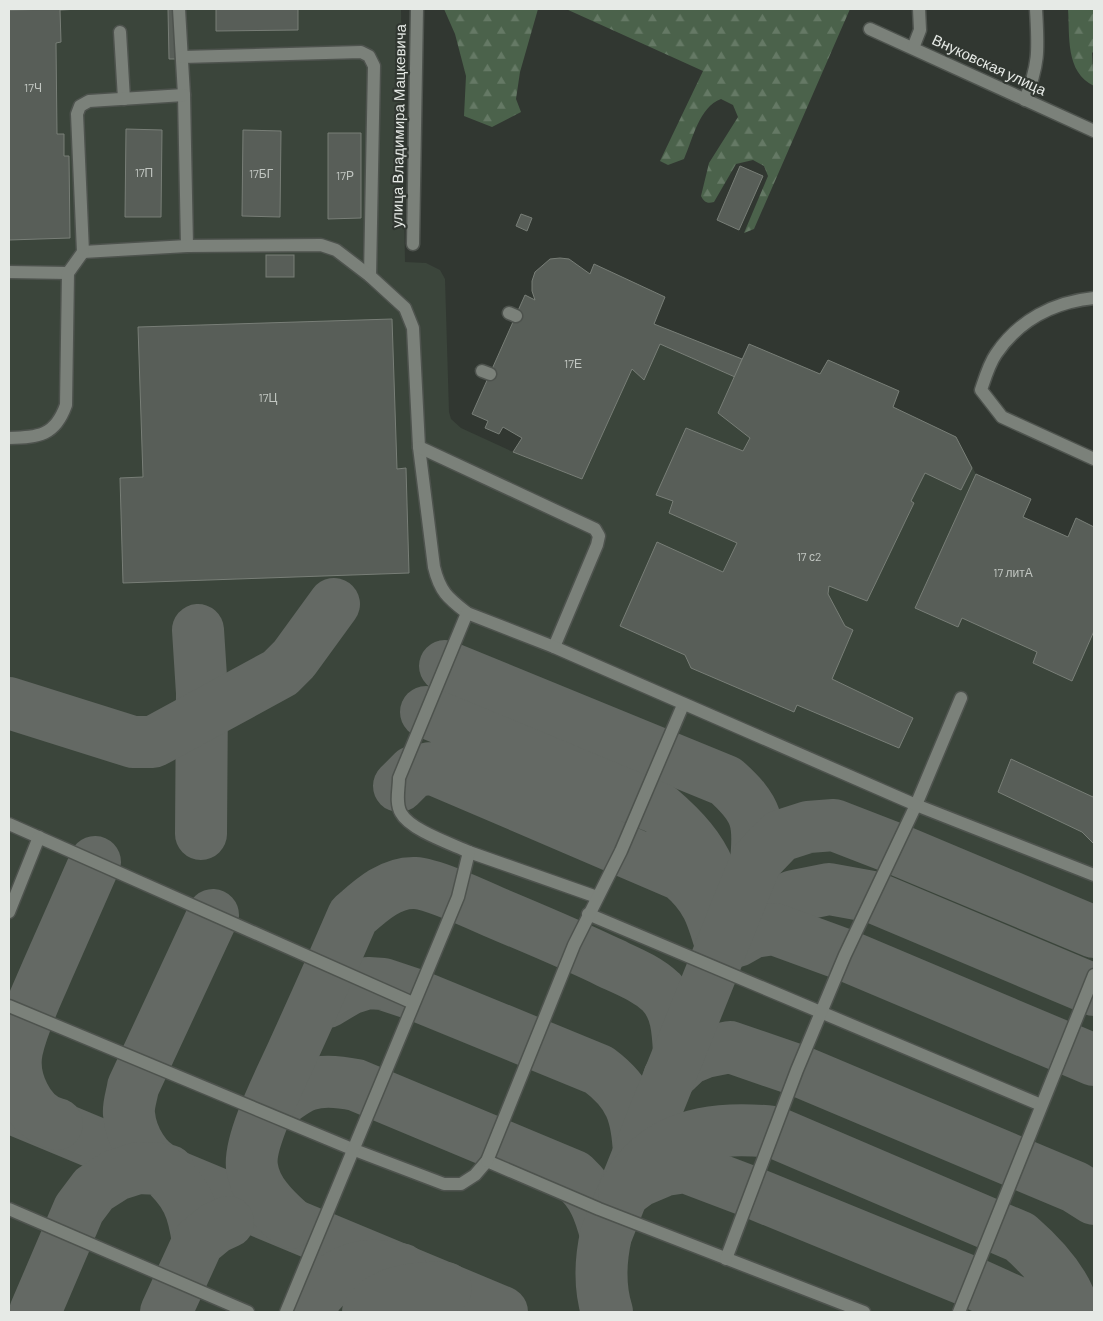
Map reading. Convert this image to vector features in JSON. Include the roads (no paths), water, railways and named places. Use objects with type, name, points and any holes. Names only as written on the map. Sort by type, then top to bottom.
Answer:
[{"type":"street","points":[[179,9],[184,95],[187,246]]},
{"type":"street","name":"улица Владимира Мацкевича","points":[[413,244],[417,9]]},
{"type":"street","points":[[913,48],[920,30],[919,9]]},
{"type":"street","points":[[1024,100],[1034,76],[1038,58],[1036,9]]},
{"type":"street","name":"Внуковская улица","points":[[870,29],[1094,132]]},
{"type":"street","points":[[120,32],[124,98]]},
{"type":"street","points":[[182,58],[361,52],[369,56],[374,66],[370,276]]},
{"type":"street","points":[[9,438],[27,438],[46,433],[60,422],[66,405],[68,273],[83,252],[77,114],[80,106],[89,101],[184,95]]},
{"type":"street","points":[[83,252],[187,246],[321,245],[336,250],[370,276],[404,308],[413,328],[419,447],[434,568],[438,585],[447,597],[467,613],[554,647],[683,705],[916,805],[1094,876]]},
{"type":"street","points":[[9,272],[68,273]]},
{"type":"street","points":[[1094,298],[1053,306],[1020,326],[995,355],[981,390],[1002,417],[1094,459]]},
{"type":"street","points":[[419,447],[595,528],[599,536],[597,545],[554,647]]},
{"type":"street","points":[[467,613],[399,778],[398,798],[401,813],[411,824],[469,852],[597,897]]},
{"type":"street","points":[[726,1259],[797,1070],[845,955],[916,805],[961,698]]},
{"type":"street","points":[[9,1006],[352,1149],[444,1184],[461,1184],[475,1175],[487,1161],[574,946],[588,914],[621,851],[683,705]]},
{"type":"street","points":[[9,824],[413,1003]]},
{"type":"street","points":[[9,912],[39,838]]},
{"type":"street","points":[[286,1312],[458,897],[469,852]]},
{"type":"street","points":[[588,914],[1041,1105]]},
{"type":"street","points":[[959,1312],[1094,975]]},
{"type":"street","points":[[487,1161],[599,1209],[864,1312]]},
{"type":"street","points":[[9,1224],[12,1210],[248,1312]]}]
